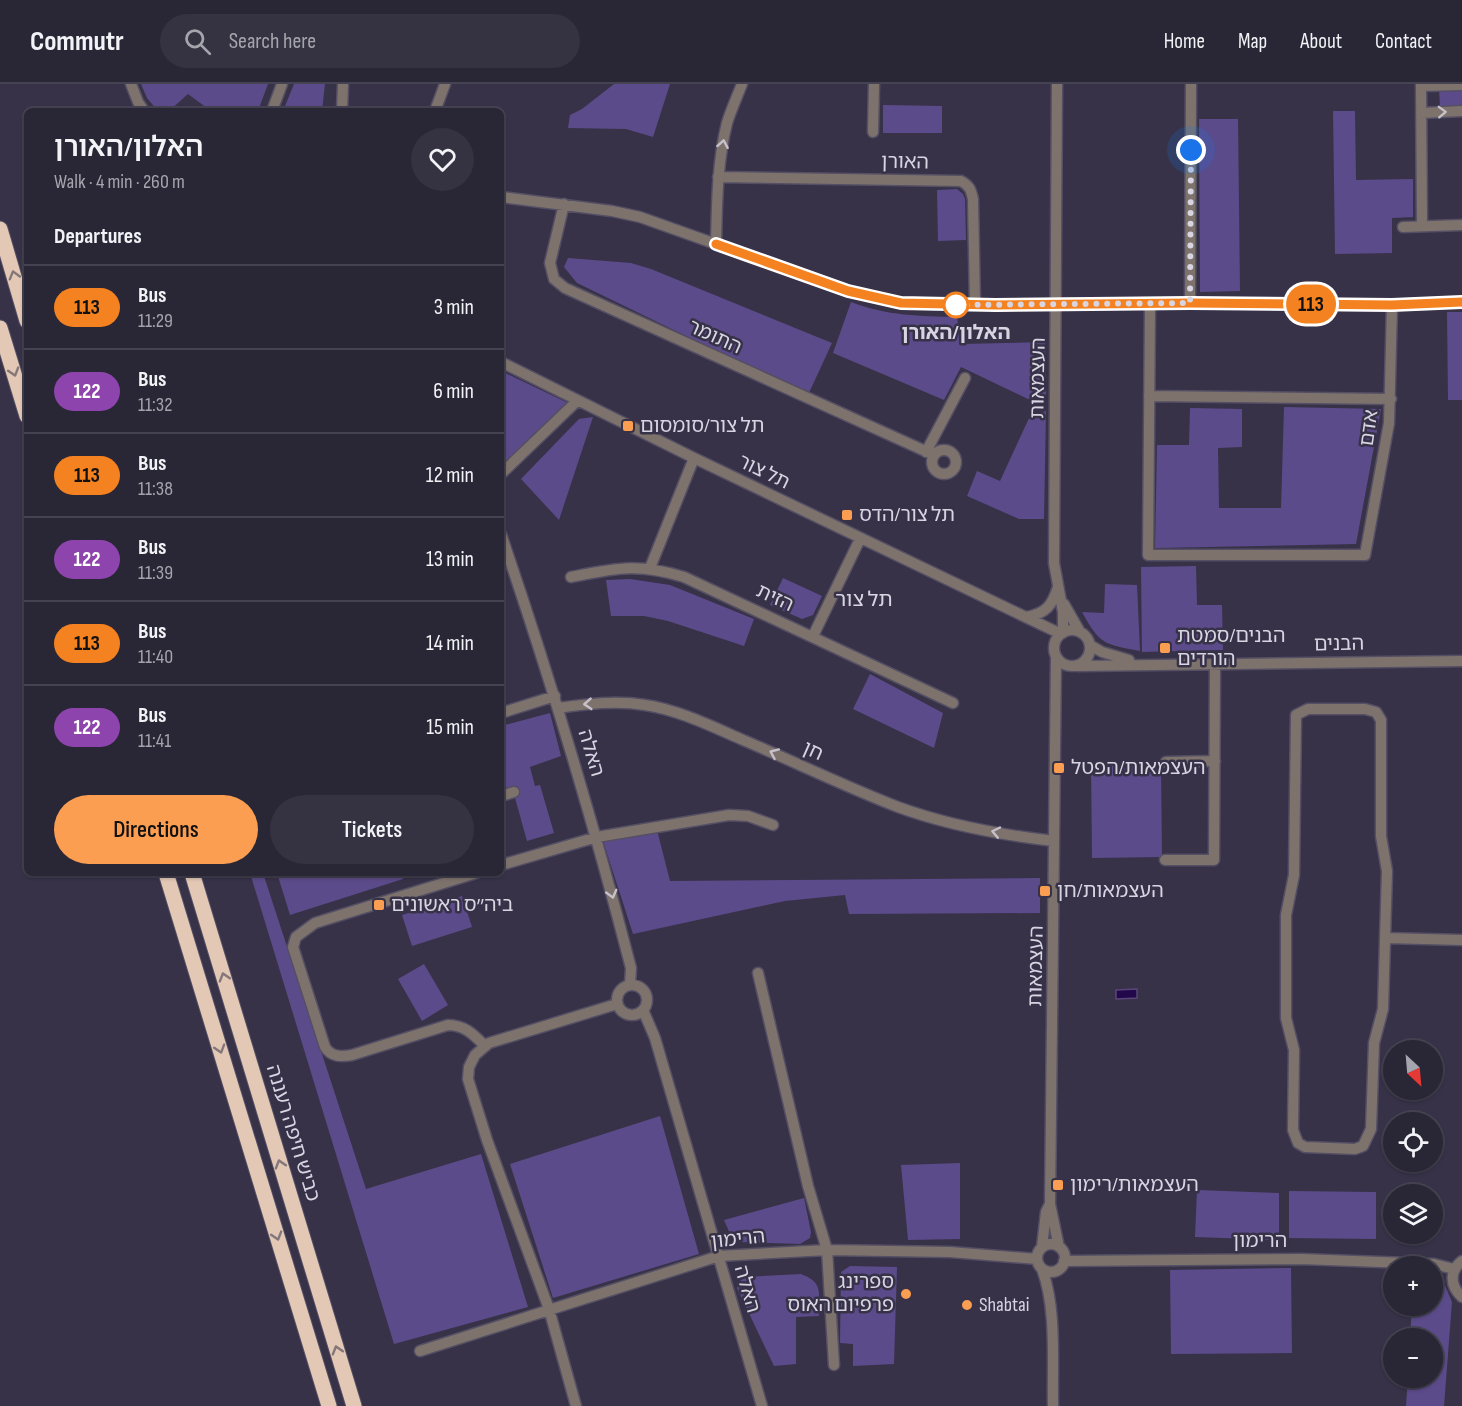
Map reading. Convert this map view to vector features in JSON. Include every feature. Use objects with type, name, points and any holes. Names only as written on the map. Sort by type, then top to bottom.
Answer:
[{"type":"highway","points":[[0,230],[24,311]]},
{"type":"highway","points":[[0,328],[24,406]]},
{"type":"highway","points":[[167,876],[329,1406]]},
{"type":"highway","name":"כביש חיפה רעננה","points":[[193,876],[354,1406]]},
{"type":"street","points":[[131,84],[142,108]]},
{"type":"street","points":[[273,108],[282,84]]},
{"type":"street","points":[[342,108],[343,84]]},
{"type":"street","points":[[436,108],[445,84]]},
{"type":"street","points":[[716,244],[718,177],[728,123],[742,84]]},
{"type":"street","points":[[873,132],[874,84]]},
{"type":"street","name":"העצמאות","points":[[1057,84],[1054,563],[1061,599],[1062,633]]},
{"type":"street","points":[[1190,303],[1191,84]]},
{"type":"street","points":[[1422,226],[1421,85],[1462,85]]},
{"type":"street","points":[[1421,113],[1462,111]]},
{"type":"street","name":"האורן","points":[[718,177],[961,181],[972,190],[975,305]]},
{"type":"street","points":[[504,197],[564,204],[640,217],[866,296],[901,303],[1392,305],[1462,302]]},
{"type":"street","name":"התומר","points":[[564,204],[550,263],[554,279],[565,288],[930,454],[965,378]]},
{"type":"street","points":[[1403,227],[1462,225]]},
{"type":"street","points":[[1150,304],[1149,396],[1390,399]]},
{"type":"street","name":"אדם","points":[[1149,396],[1148,555],[1365,555],[1389,423],[1392,305]]},
{"type":"street","name":"תל צור","points":[[504,364],[860,539],[1062,633]]},
{"type":"street","points":[[504,471],[577,401]]},
{"type":"street","points":[[650,568],[694,458]]},
{"type":"street","points":[[813,636],[860,539]]},
{"type":"street","name":"האלה","points":[[504,543],[555,696],[597,837],[632,968],[630,986]]},
{"type":"street","name":"הזית","points":[[571,577],[632,567],[650,568],[699,583],[953,703]]},
{"type":"street","points":[[1027,617],[1046,611],[1052,605],[1058,587]]},
{"type":"street","name":"העצמאות","points":[[1061,599],[1080,632]]},
{"type":"street","name":"תל צור","points":[[1014,610],[1047,633],[1055,652]]},
{"type":"street","points":[[1070,630],[1080,632],[1090,645],[1088,657],[1074,666],[1060,662],[1055,652],[1062,633],[1070,630]]},
{"type":"street","name":"הבנים","points":[[1090,645],[1102,652],[1143,664]]},
{"type":"street","name":"העצמאות","points":[[1055,652],[1050,1204],[1059,1248]]},
{"type":"street","name":"הבנים","points":[[1074,666],[1462,661]]},
{"type":"street","points":[[1165,860],[1214,860],[1215,663]]},
{"type":"street","name":"העצמאות","points":[[1055,693],[1064,672],[1074,666]]},
{"type":"street","points":[[504,711],[555,696]]},
{"type":"street","name":"חן","points":[[558,708],[584,704],[629,703],[665,709],[708,724],[907,810],[1000,833],[1054,841]]},
{"type":"street","points":[[1308,709],[1365,709],[1376,712],[1381,720],[1381,836],[1387,871],[1386,938],[1383,1009],[1374,1043],[1372,1114],[1367,1138],[1363,1146],[1355,1149],[1305,1147],[1298,1143],[1293,1130],[1294,1050],[1286,1018],[1286,915],[1294,875],[1295,726],[1296,715],[1302,711],[1308,709]]},
{"type":"street","points":[[1166,762],[1215,762]]},
{"type":"street","points":[[504,795],[514,792]]},
{"type":"street","points":[[504,865],[597,837],[729,815],[748,816],[774,825]]},
{"type":"street","points":[[466,876],[315,923],[296,937],[293,946],[325,1047],[333,1055],[343,1057],[351,1055],[448,1025],[458,1025],[469,1031],[486,1046]]},
{"type":"street","points":[[1386,938],[1462,940]]},
{"type":"street","points":[[759,974],[808,1186],[827,1250],[834,1365]]},
{"type":"street","points":[[630,986],[638,987],[645,993],[646,1003],[638,1014],[630,1015],[622,1012],[617,1004],[620,991],[630,986]]},
{"type":"street","points":[[576,1406],[549,1309],[487,1140],[468,1078],[469,1067],[475,1055],[501,1038],[617,1004]]},
{"type":"street","name":"האלה","points":[[643,1010],[655,1038],[762,1406]]},
{"type":"street","name":"העצמאות","points":[[1042,1247],[1046,1212],[1050,1204]]},
{"type":"street","points":[[1051,1313],[1063,1252],[1049,1245],[1042,1247],[1038,1253],[1051,1313],[1053,1406]]},
{"type":"street","name":"הרימון","points":[[420,1351],[718,1256],[827,1250],[950,1252],[1040,1264]]},
{"type":"street","name":"הרימון","points":[[1062,1265],[1300,1259],[1458,1265]]},
{"type":"street","points":[[1040,1264],[1049,1272],[1062,1265]]},
{"type":"street","points":[[1458,1265],[1452,1279],[1453,1286],[1462,1297]]},
{"type":"shaded area","points":[[141,84],[268,84],[259,108],[207,108],[188,94],[172,108],[155,108],[147,98]]},
{"type":"shaded area","points":[[294,84],[325,84],[322,108],[284,108]]},
{"type":"shaded area","points":[[614,84],[670,84],[653,137],[626,129],[568,128],[570,115],[582,109]]},
{"type":"shaded area","points":[[1439,89],[1462,90],[1462,106],[1440,107]]},
{"type":"shaded area","points":[[883,105],[942,106],[942,133],[883,133]]},
{"type":"shaded area","points":[[1333,111],[1355,111],[1356,180],[1413,179],[1413,217],[1392,218],[1392,253],[1335,254]]},
{"type":"shaded area","points":[[1199,119],[1238,119],[1240,291],[1200,292]]},
{"type":"shaded area","points":[[957,189],[965,199],[966,240],[938,241],[937,190]]},
{"type":"shaded area","points":[[568,258],[631,263],[651,269],[832,343],[808,395],[577,283],[564,267]]},
{"type":"shaded area","points":[[851,302],[891,313],[957,317],[961,344],[1045,342],[1046,395],[1028,399],[961,367],[944,400],[833,353]]},
{"type":"shaded area","points":[[1447,312],[1462,312],[1462,400],[1448,400]]},
{"type":"shaded area","points":[[504,372],[568,403],[504,464]]},
{"type":"shaded area","points":[[1284,407],[1381,409],[1356,544],[1155,548],[1157,445],[1189,445],[1190,408],[1242,409],[1242,447],[1218,448],[1219,508],[1281,508]]},
{"type":"shaded area","points":[[1046,411],[1044,519],[1019,519],[967,496],[977,471],[1000,481],[1030,416]]},
{"type":"shaded area","points":[[593,417],[559,520],[521,479],[579,419]]},
{"type":"shaded area","points":[[1196,566],[1197,605],[1222,605],[1223,650],[1142,652],[1141,567]]},
{"type":"shaded area","points":[[783,578],[822,596],[813,615],[802,619],[770,605]]},
{"type":"shaded area","points":[[630,579],[670,585],[754,619],[744,646],[668,621],[644,616],[611,616],[606,580]]},
{"type":"shaded area","points":[[1105,584],[1137,585],[1140,651],[1118,647],[1104,641],[1094,631],[1082,612],[1104,613]]},
{"type":"shaded area","points":[[870,674],[943,713],[934,748],[853,709]]},
{"type":"shaded area","points":[[550,713],[561,756],[530,767],[535,786],[540,785],[554,833],[527,841],[512,787],[504,789],[504,725]]},
{"type":"shaded area","points":[[1161,765],[1162,857],[1092,858],[1091,766]]},
{"type":"shaded area","points":[[657,830],[670,881],[1040,878],[1040,913],[849,914],[845,895],[785,901],[633,934],[603,841]]},
{"type":"shaded area","points":[[251,876],[264,876],[366,1189],[481,1154],[528,1307],[394,1344]]},
{"type":"shaded area","points":[[278,876],[402,876],[403,879],[290,915]]},
{"type":"shaded area","points":[[462,896],[472,927],[412,946],[402,915]]},
{"type":"shaded area","points":[[424,964],[448,1005],[422,1021],[398,979]]},
{"type":"shaded area","points":[[1137,989],[1137,998],[1116,999],[1116,990]]},
{"type":"shaded area","points":[[660,1116],[699,1254],[553,1298],[510,1164]]},
{"type":"shaded area","points":[[960,1163],[960,1239],[908,1240],[901,1165]]},
{"type":"shaded area","points":[[1197,1190],[1279,1193],[1279,1240],[1195,1237]]},
{"type":"shaded area","points":[[1289,1191],[1376,1192],[1376,1239],[1289,1238]]},
{"type":"shaded area","points":[[804,1198],[811,1232],[810,1238],[800,1244],[739,1242],[731,1236],[724,1220]]},
{"type":"shaded area","points":[[850,1266],[897,1267],[894,1364],[853,1366],[853,1344],[840,1343],[841,1272]]},
{"type":"shaded area","points":[[1291,1268],[1292,1353],[1171,1354],[1170,1270]]},
{"type":"shaded area","points":[[801,1274],[809,1277],[817,1285],[819,1316],[796,1317],[796,1364],[774,1366],[737,1288],[739,1282],[745,1277]]},
{"type":"shaded area","points":[[1443,1281],[1452,1302],[1444,1406],[1406,1406],[1407,1388],[1443,1388],[1443,1328],[1411,1328],[1411,1316],[1443,1316]]},
{"type":"bus line","name":"113","points":[[716,244],[848,291],[901,303],[1392,305],[1462,302]]},
{"type":"place","name":"האלון/האורן","points":[[956,305]]},
{"type":"place","name":"תל צור/סומסום","points":[[628,426]]},
{"type":"place","name":"תל צור/הדס","points":[[847,515]]},
{"type":"place","name":"הבנים/סמטת הורדים","points":[[1165,648]]},
{"type":"place","name":"העצמאות/הפטל","points":[[1059,768]]},
{"type":"place","name":"העצמאות/חן","points":[[1045,891]]},
{"type":"place","name":"ביה״ס ראשונים","points":[[379,905]]},
{"type":"place","name":"העצמאות/רימון","points":[[1058,1185]]},
{"type":"place","name":"ספרינג פרפיום האוס","points":[[906,1294]]},
{"type":"place","name":"Shabtai","points":[[967,1305]]},
{"type":"district","name":"תל צור","points":[[864,599]]},
{"type":"route","points":[[956,305],[1190,303],[1191,150]]}]
